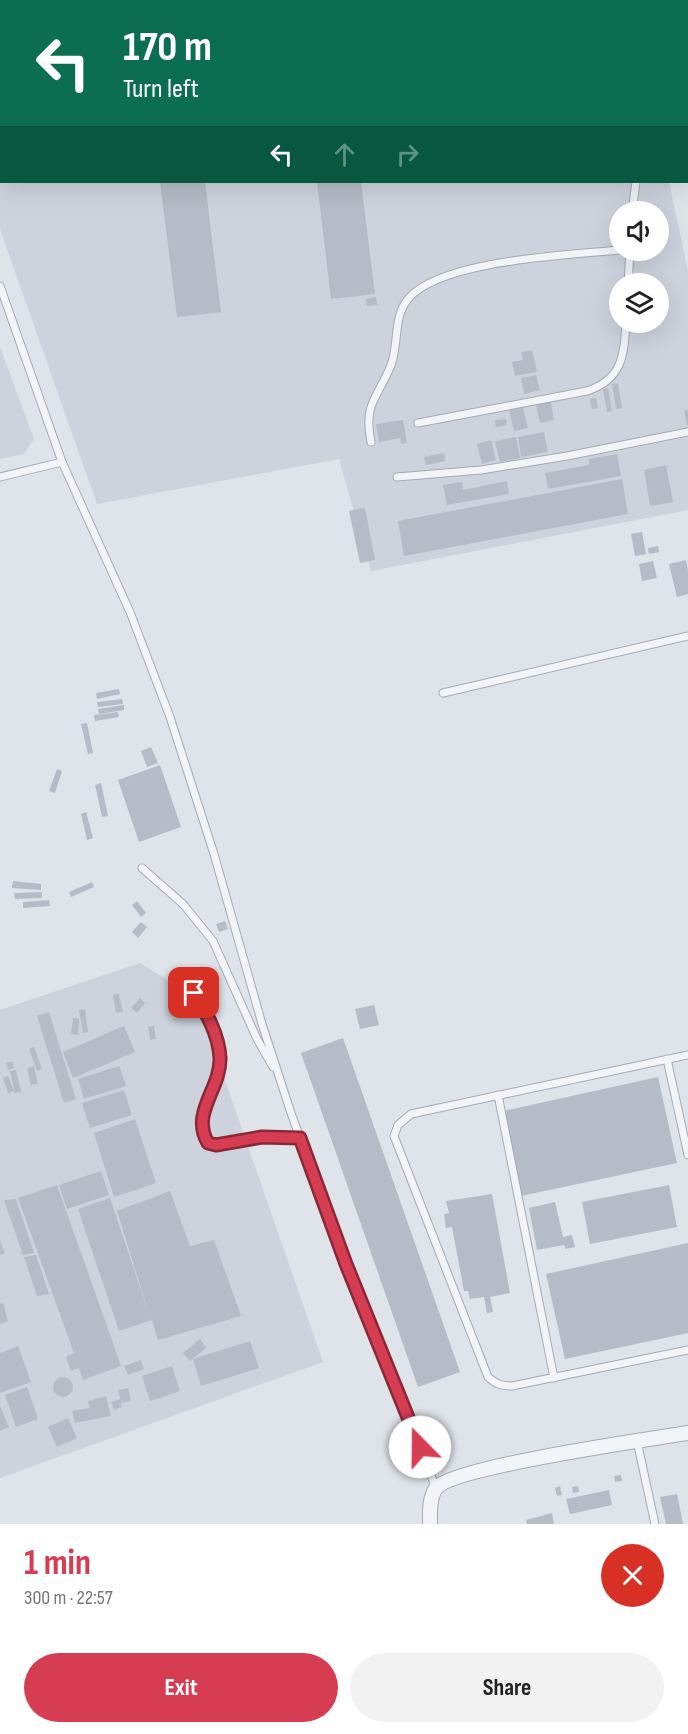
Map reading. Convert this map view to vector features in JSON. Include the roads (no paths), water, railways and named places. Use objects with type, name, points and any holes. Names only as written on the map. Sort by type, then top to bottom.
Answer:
[{"type":"street","points":[[430,1524],[431,1504],[436,1488],[449,1479],[500,1466],[688,1433]]},
{"type":"lane","points":[[633,201],[635,183]]},
{"type":"lane","points":[[371,442],[367,424],[371,404],[391,364],[400,313],[408,299],[427,283],[456,273],[507,262],[609,251]]},
{"type":"lane","points":[[0,286],[62,462],[130,612],[170,717],[214,854],[246,972],[300,1138],[346,1264],[436,1488]]},
{"type":"lane","points":[[418,423],[587,391],[603,385],[611,378],[622,361],[625,333]]},
{"type":"lane","points":[[397,477],[481,470],[688,432]]},
{"type":"lane","points":[[0,477],[62,462]]},
{"type":"lane","points":[[443,693],[688,636]]},
{"type":"lane","points":[[142,868],[183,904],[213,941],[257,1040],[279,1077]]},
{"type":"lane","points":[[194,993],[209,1019],[220,1058],[217,1077],[201,1122],[203,1134],[208,1143],[223,1145],[262,1137],[300,1138]]},
{"type":"lane","points":[[688,1055],[411,1114],[398,1125],[394,1136],[488,1377],[502,1386],[554,1378],[688,1350]]},
{"type":"lane","points":[[667,1059],[688,1155]]},
{"type":"lane","points":[[498,1095],[554,1378]]},
{"type":"lane","points":[[637,1441],[655,1524]]}]
